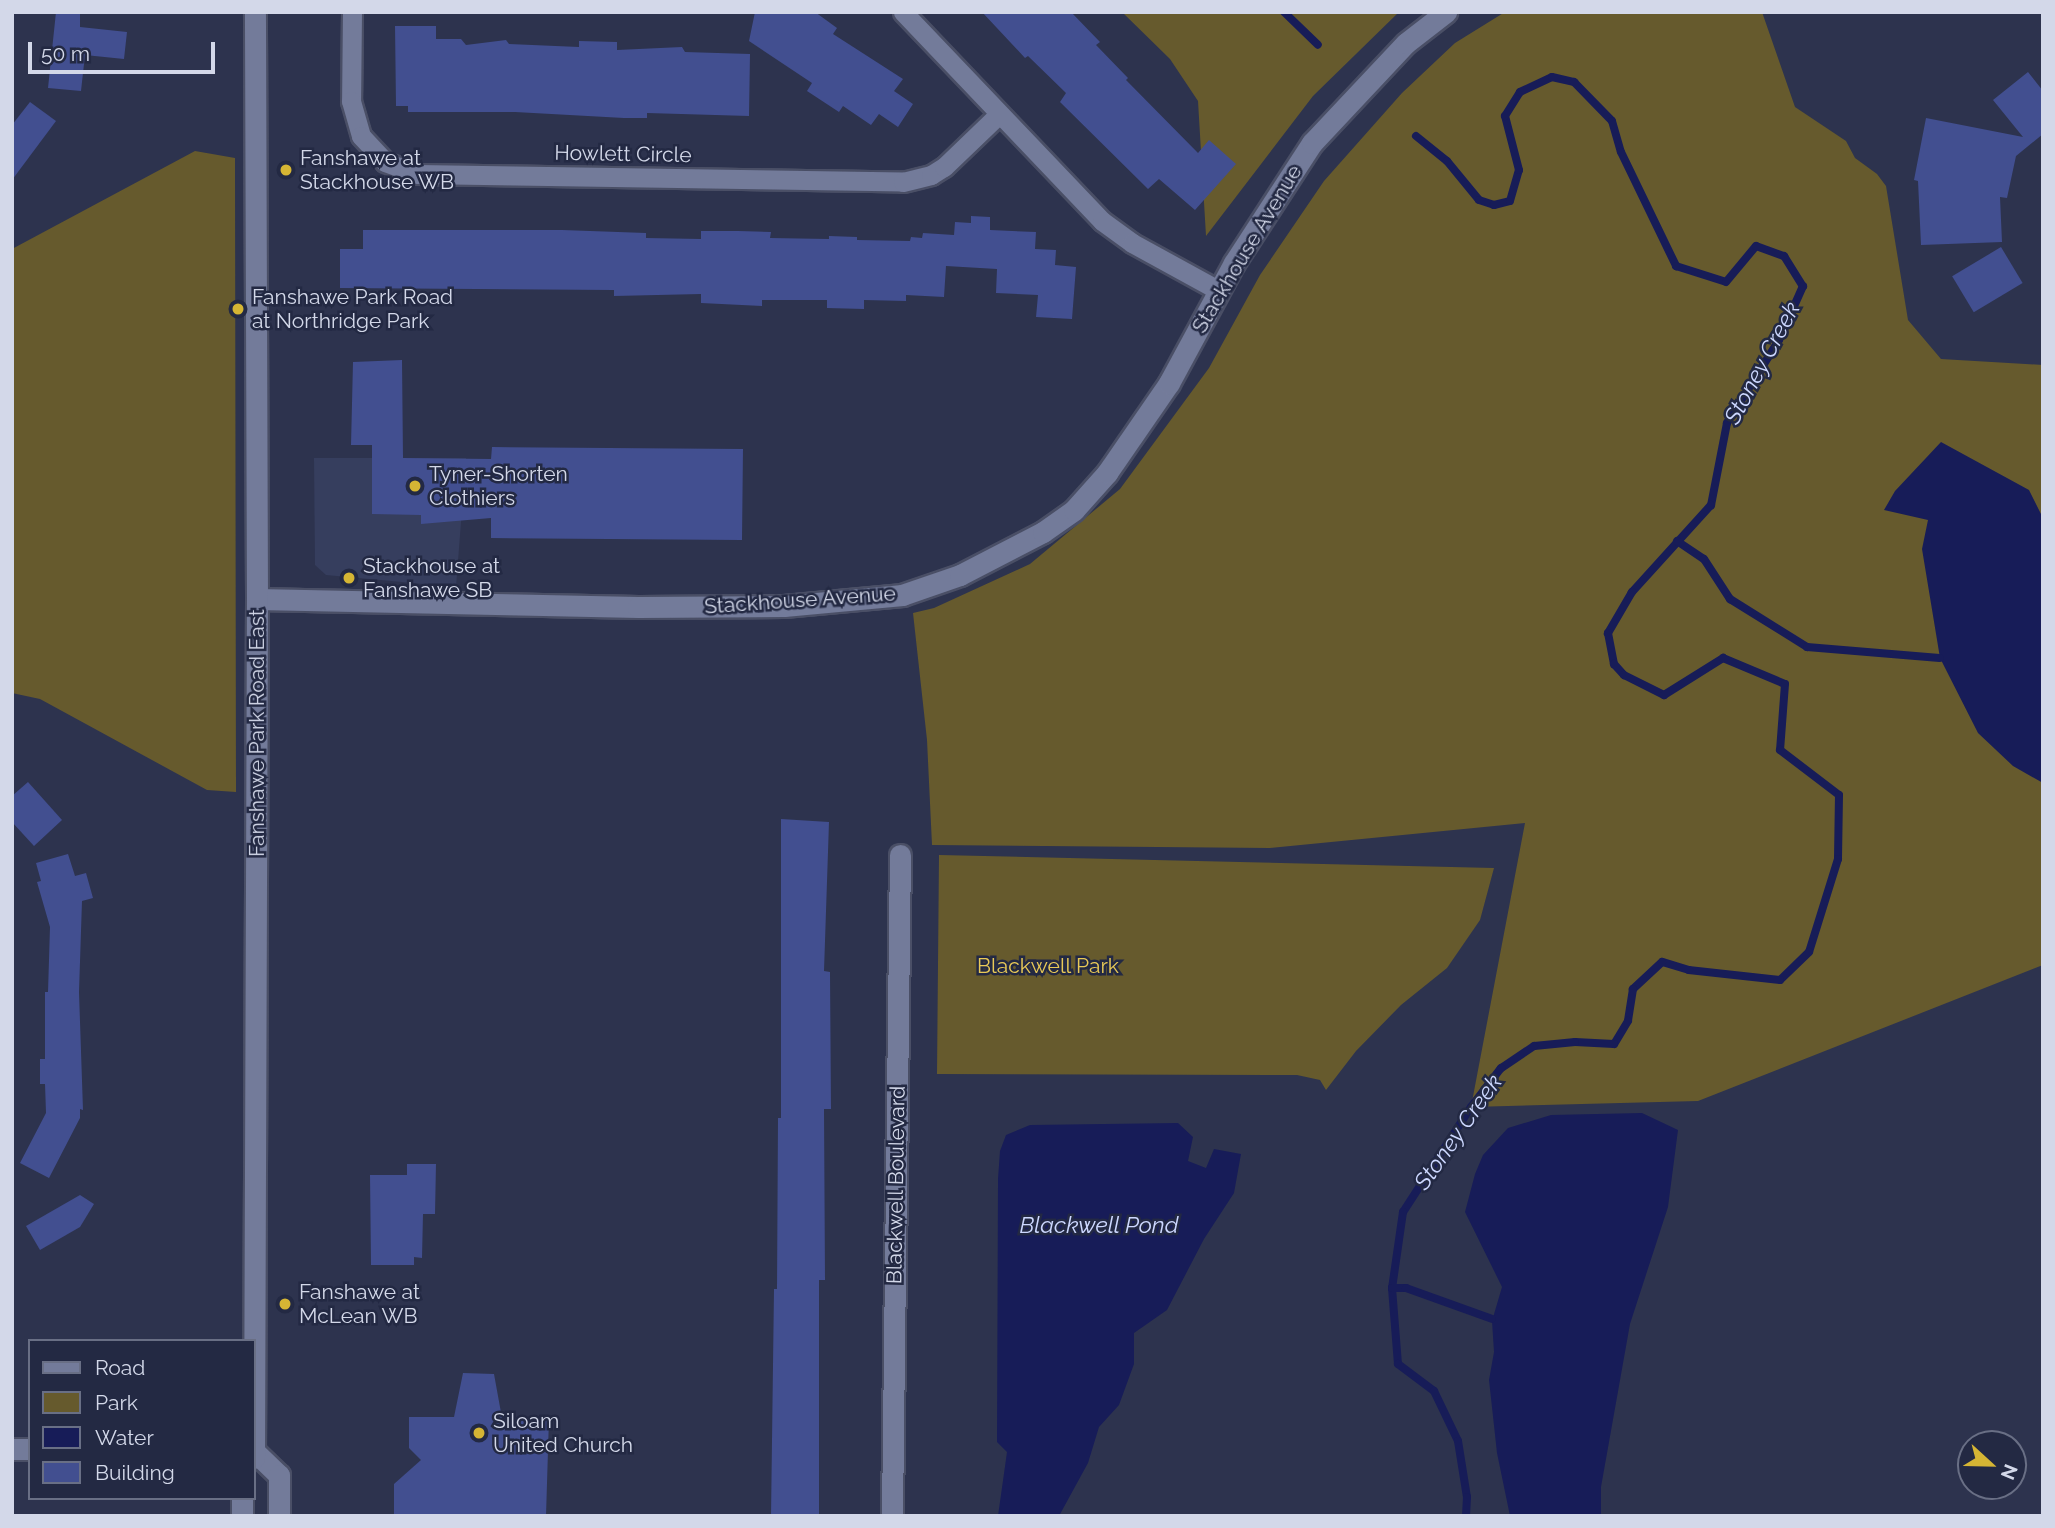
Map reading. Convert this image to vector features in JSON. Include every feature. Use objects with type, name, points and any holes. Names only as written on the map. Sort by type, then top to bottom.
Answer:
[{"type":"street","name":"Fanshawe Park Road East","points":[[255,12],[255,1339]]},
{"type":"street","name":"Howlett Circle","points":[[352,12],[351,102],[361,136],[384,162],[418,174],[903,182],[932,175],[944,167],[999,114]]},
{"type":"street","points":[[903,12],[1102,220],[1132,243],[1218,290]]},
{"type":"street","name":"Stackhouse Avenue","points":[[257,598],[652,607],[784,606],[902,595],[960,575],[1043,532],[1074,510],[1107,473],[1169,383],[1218,290],[1312,143],[1406,43],[1446,12]]},
{"type":"street","name":"Blackwell Boulevard","points":[[892,1516],[900,855]]},
{"type":"street","name":"Fanshawe Park Road East","points":[[256,1455],[279,1475],[279,1516]]},
{"type":"shaded area","points":[[314,458],[466,458],[456,587],[326,575],[315,565]]},
{"type":"green space","points":[[1122,12],[1399,12],[1313,96],[1206,236],[1198,101],[1170,59]]},
{"type":"green space","points":[[1505,12],[1762,12],[1795,107],[1846,141],[1855,158],[1877,174],[1886,186],[1908,320],[1941,359],[2043,365],[2043,965],[1698,1101],[1471,1107],[1525,823],[1270,848],[932,845],[927,740],[913,613],[934,608],[1030,564],[1120,489],[1209,368],[1260,275],[1324,181],[1402,93],[1455,43]]},
{"type":"green space","points":[[195,151],[235,158],[236,792],[207,790],[40,699],[12,693],[12,249]]},
{"type":"green space","name":"Blackwell Park","points":[[939,855],[1494,868],[1480,920],[1447,968],[1401,1005],[1356,1051],[1326,1090],[1320,1080],[1297,1075],[937,1074]]},
{"type":"water","points":[[1941,442],[2029,490],[2043,518],[2043,783],[2013,766],[1978,733],[1940,658],[1922,549],[1928,520],[1884,510],[1895,491]]},
{"type":"water","points":[[1642,1113],[1678,1130],[1668,1207],[1630,1324],[1601,1487],[1601,1516],[1510,1516],[1497,1453],[1489,1380],[1494,1352],[1492,1321],[1502,1287],[1465,1212],[1475,1174],[1483,1155],[1508,1128],[1551,1115]]},
{"type":"water","name":"Blackwell Pond","points":[[1178,1123],[1193,1137],[1188,1161],[1206,1168],[1214,1149],[1241,1154],[1234,1193],[1204,1239],[1167,1310],[1134,1333],[1134,1364],[1119,1405],[1099,1427],[1088,1463],[1059,1516],[998,1516],[1007,1452],[997,1442],[998,1179],[1000,1151],[1006,1135],[1030,1125]]},
{"type":"building","points":[[56,12],[80,12],[80,27],[127,32],[124,59],[85,55],[81,91],[48,88]]},
{"type":"building","points":[[755,12],[815,12],[837,28],[833,34],[903,79],[894,91],[913,104],[898,127],[879,114],[871,125],[843,106],[839,112],[807,91],[812,83],[749,41]]},
{"type":"building","points":[[982,12],[1071,12],[1100,42],[1096,45],[1128,78],[1126,80],[1198,153],[1209,140],[1236,164],[1195,210],[1159,179],[1148,189],[1060,102],[1066,93],[1028,56],[1025,58]]},
{"type":"building","points":[[395,26],[436,26],[436,39],[461,39],[466,45],[506,40],[509,44],[579,47],[579,41],[617,42],[617,50],[682,47],[685,52],[750,54],[749,116],[647,113],[647,118],[624,118],[515,112],[408,112],[408,106],[396,106]]},
{"type":"building","points":[[2028,72],[2043,91],[2043,134],[2016,156],[2007,198],[2000,197],[2002,242],[1921,245],[1918,181],[1914,180],[1926,118],[2023,137],[1993,100]]},
{"type":"building","points":[[30,102],[56,121],[12,180],[12,125]]},
{"type":"building","points":[[971,216],[990,217],[990,230],[1036,232],[1035,249],[1056,250],[1055,265],[1076,267],[1072,319],[1036,317],[1038,295],[996,293],[997,269],[946,266],[944,297],[906,295],[906,301],[864,300],[864,309],[827,308],[827,300],[762,300],[762,306],[701,303],[701,294],[614,296],[614,290],[340,288],[340,249],[363,249],[363,230],[562,230],[646,233],[646,238],[701,239],[701,231],[738,231],[771,232],[770,238],[829,239],[829,236],[857,237],[857,240],[910,241],[911,237],[922,238],[923,233],[954,235],[955,222],[971,223]]},
{"type":"building","points":[[2001,247],[2023,283],[1974,312],[1952,276]]},
{"type":"building","points":[[402,360],[403,458],[491,459],[492,447],[743,449],[742,540],[491,538],[491,518],[421,524],[421,515],[372,514],[372,445],[351,445],[353,362]]},
{"type":"building","points":[[28,782],[62,820],[34,846],[12,822],[12,796]]},
{"type":"building","points":[[781,819],[829,822],[824,971],[830,972],[831,1109],[824,1109],[825,1280],[819,1280],[819,1516],[771,1516],[778,1118],[781,1118]]},
{"type":"building","points":[[68,854],[75,876],[86,873],[93,898],[82,901],[79,992],[83,1110],[80,1109],[80,1118],[49,1178],[20,1163],[46,1113],[45,1084],[40,1084],[40,1059],[45,1059],[45,992],[48,992],[50,927],[37,882],[41,881],[36,863]]},
{"type":"building","points":[[407,1164],[436,1164],[435,1214],[423,1214],[422,1258],[414,1257],[414,1265],[371,1265],[370,1175],[407,1175]]},
{"type":"building","points":[[80,1195],[94,1204],[80,1227],[40,1250],[26,1226]]},
{"type":"building","name":"Siloam United Church","points":[[463,1373],[494,1374],[502,1418],[549,1418],[546,1516],[394,1516],[394,1484],[421,1460],[409,1448],[409,1417],[454,1417]]},
{"type":"waterway","name":"Stoney Creek","points":[[1284,12],[1318,45]]},
{"type":"waterway","name":"Stoney Creek","points":[[1416,136],[1447,161],[1479,200],[1494,205],[1510,201],[1519,170],[1505,116],[1520,92],[1552,77],[1574,82],[1612,121],[1621,152],[1676,266],[1726,282],[1756,246],[1784,256],[1803,286],[1779,340],[1727,423],[1711,505],[1632,592],[1608,633],[1614,664],[1624,675],[1664,695],[1723,658],[1785,684],[1780,750],[1839,795],[1838,859],[1809,952],[1780,980],[1689,970],[1662,962],[1633,989],[1628,1021],[1614,1044],[1575,1042],[1534,1046],[1501,1068],[1471,1107],[1403,1212],[1392,1288],[1398,1364],[1434,1391],[1458,1441],[1467,1497],[1466,1516]]},
{"type":"waterway","points":[[1677,541],[1704,559],[1730,599],[1807,647],[1940,658]]},
{"type":"waterway","points":[[1392,1288],[1406,1288],[1492,1319]]},
{"type":"place","name":"Fanshawe at Stackhouse WB","points":[[286,170]]},
{"type":"place","name":"Fanshawe Park Road at Northridge Park","points":[[238,309]]},
{"type":"place","name":"Tyner-Shorten Clothiers","points":[[415,486]]},
{"type":"place","name":"Stackhouse at Fanshawe SB","points":[[349,578]]},
{"type":"place","name":"Fanshawe at McLean WB","points":[[285,1304]]},
{"type":"place","name":"Siloam United Church","points":[[479,1433]]}]
